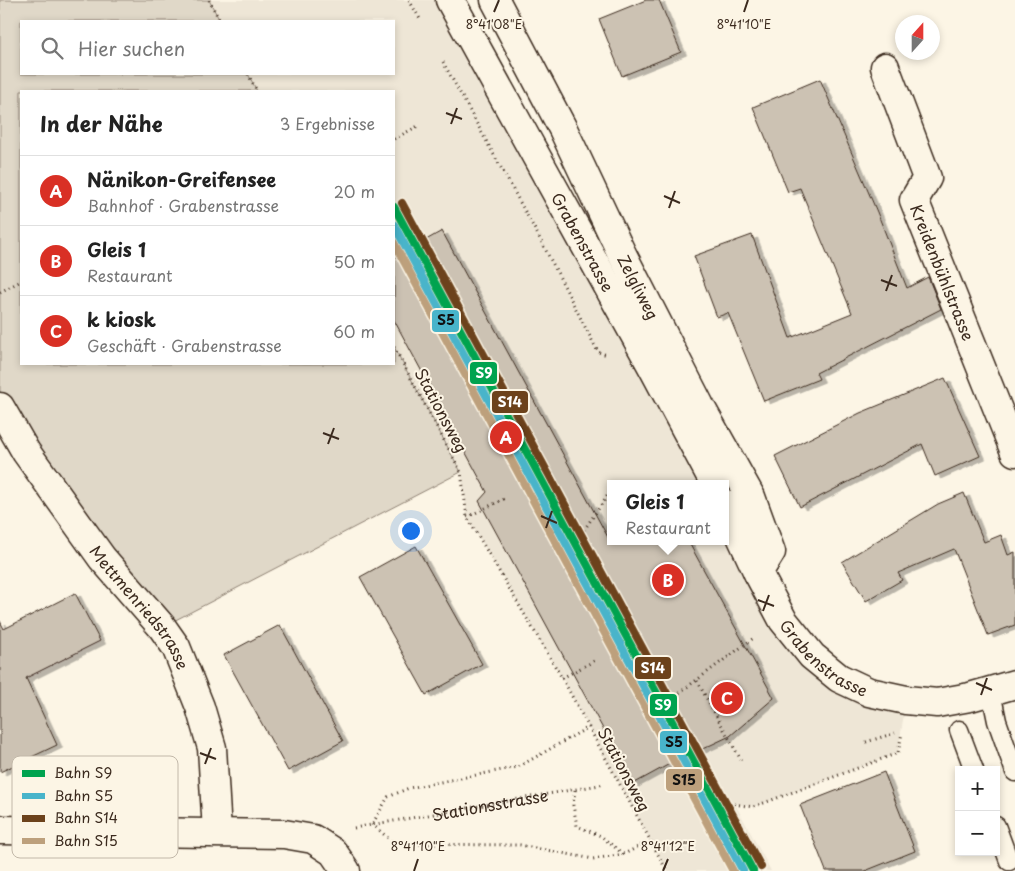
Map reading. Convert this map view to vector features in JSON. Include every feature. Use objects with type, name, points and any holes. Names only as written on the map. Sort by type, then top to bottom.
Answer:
[{"type":"street","name":"Grabenstrasse","points":[[450,0],[654,368],[713,480]]},
{"type":"street","name":"Zelgliweg","points":[[495,0],[564,129],[622,254],[700,406],[751,497],[771,552],[758,573]]},
{"type":"street","name":"Kreidenbühlstrasse","points":[[885,67],[927,178],[914,200],[1015,452]]},
{"type":"street","name":"Mettmenriedstrasse","points":[[0,407],[26,452],[102,558],[162,627],[176,647],[200,707],[212,748],[217,832]]},
{"type":"street","name":"Grabenstrasse","points":[[729,510],[758,573],[783,620],[812,656],[839,678],[869,692],[906,700],[937,702],[970,697],[1003,688]]},
{"type":"street","points":[[178,832],[284,834],[313,839],[332,852],[346,871]]},
{"type":"lane","points":[[1003,688],[997,721],[1015,772]]},
{"type":"lane","points":[[959,730],[972,766]]},
{"type":"lane","points":[[1000,837],[1009,861]]},
{"type":"path","points":[[209,0],[219,20]]},
{"type":"path","points":[[409,0],[423,25]]},
{"type":"path","points":[[442,59],[539,237],[598,352]]},
{"type":"path","points":[[249,75],[256,90]]},
{"type":"path","points":[[395,138],[418,126]]},
{"type":"path","points":[[0,292],[20,282]]},
{"type":"path","name":"Stationsweg","points":[[395,349],[462,472],[468,517],[562,678],[667,871]]},
{"type":"path","points":[[584,530],[607,496]]},
{"type":"path","points":[[468,517],[506,498]]},
{"type":"path","points":[[675,696],[758,635]]},
{"type":"path","points":[[562,678],[594,661]]},
{"type":"path","points":[[697,681],[741,760]]},
{"type":"path","points":[[589,727],[518,766],[409,788],[388,797],[372,824],[396,844],[520,845],[593,859],[624,854],[650,840]]},
{"type":"path","points":[[734,804],[753,807],[898,753],[902,730],[866,742]]},
{"type":"path","name":"Stationsstrasse","points":[[372,824],[606,784]]},
{"type":"path","points":[[575,790],[573,805],[577,826],[601,836],[624,854]]},
{"type":"shaded area","points":[[0,0],[209,0],[219,20],[20,20],[20,75],[249,75],[256,90],[20,90],[20,365],[395,365],[395,349],[461,472],[162,627],[0,407]]},
{"type":"shaded area","points":[[209,0],[450,0],[713,480],[607,480],[607,545],[729,545],[729,509],[812,656],[906,700],[898,753],[753,807],[735,804],[771,871],[667,871],[562,678],[467,517],[461,472],[395,349],[395,90],[256,90],[249,75],[395,75],[395,20],[219,20]]},
{"type":"building","points":[[646,0],[659,0],[681,52],[622,76],[599,19]]},
{"type":"building","points":[[820,79],[877,212],[907,288],[928,277],[941,309],[816,373],[819,379],[764,401],[728,313],[717,317],[694,256],[752,235],[790,338],[852,313],[800,188],[788,192],[753,107]]},
{"type":"building","points":[[442,231],[607,535],[607,545],[690,545],[774,698],[730,736],[698,751],[697,749],[633,784],[479,501],[487,492],[395,322],[395,257]]},
{"type":"building","points":[[945,378],[980,456],[935,476],[922,444],[800,507],[775,456],[860,413]]},
{"type":"building","points":[[964,493],[984,542],[1001,535],[1008,555],[1015,552],[1015,625],[988,635],[954,549],[898,573],[902,580],[866,601],[842,562],[938,504]]},
{"type":"building","points":[[416,546],[482,664],[426,695],[360,577]]},
{"type":"building","points":[[75,593],[100,641],[26,678],[57,745],[34,756],[12,756],[12,766],[0,772],[0,621],[4,629]]},
{"type":"building","points":[[280,625],[343,741],[288,771],[224,655]]},
{"type":"building","points":[[884,772],[915,851],[865,871],[826,871],[800,805]]},
{"type":"rail line","name":"S14","points":[[402,203],[761,867]]},
{"type":"rail line","name":"S9","points":[[395,209],[753,871]]},
{"type":"rail line","name":"S5","points":[[395,227],[743,871]]},
{"type":"rail line","name":"S15","points":[[395,245],[733,871]]},
{"type":"place","name":"Nänikon-Greifensee","points":[[506,437]]},
{"type":"place","name":"Gleis 1","points":[[668,580]]},
{"type":"place","name":"k kiosk","points":[[727,698]]}]
